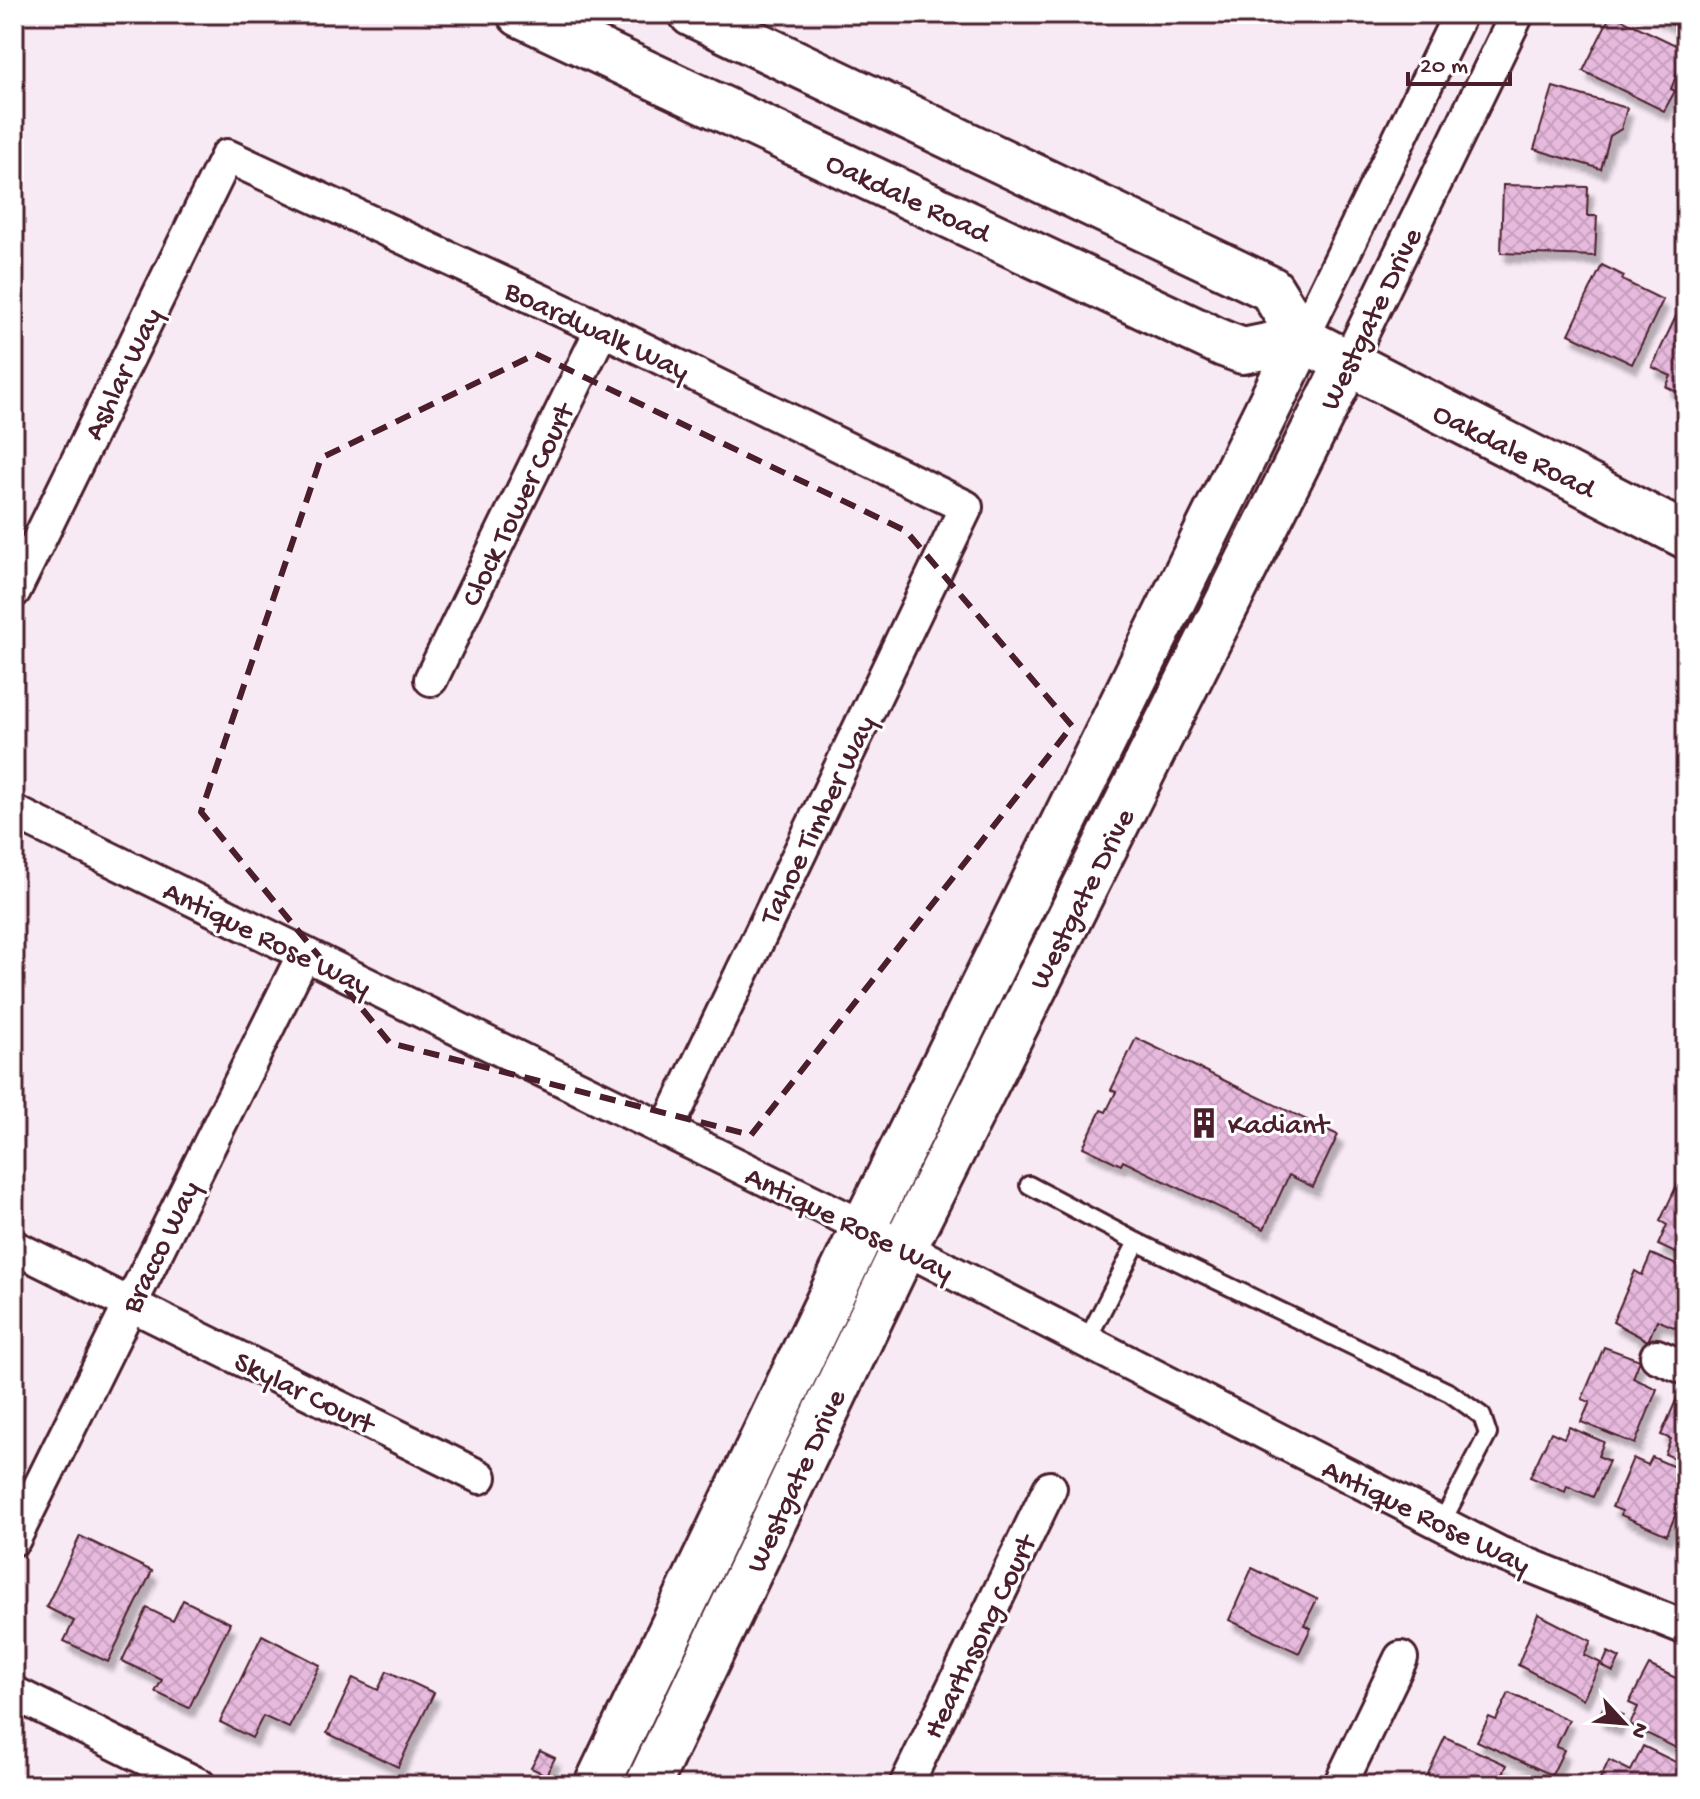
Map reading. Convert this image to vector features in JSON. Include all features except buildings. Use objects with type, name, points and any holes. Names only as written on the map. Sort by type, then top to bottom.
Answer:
[{"type":"street","name":"Oakdale Road","points":[[520,14],[1224,344],[1243,351],[1302,339],[1686,536]]},
{"type":"street","points":[[692,14],[1271,289],[1302,339]]},
{"type":"street","name":"Westgate Drive","points":[[597,1785],[864,1227],[1460,14]]},
{"type":"street","name":"Westgate Drive","points":[[648,1785],[904,1248],[1348,362],[1517,14]]},
{"type":"street","name":"Boardwalk Way","points":[[227,156],[602,329],[966,507]]},
{"type":"street","name":"Ashlar Way","points":[[14,591],[227,156]]},
{"type":"street","name":"Clock Tower Court","points":[[431,679],[602,329]]},
{"type":"street","name":"Tahoe Timber Way","points":[[666,1131],[966,507]]},
{"type":"street","name":"Antique Rose Way","points":[[14,812],[864,1227],[1441,1524],[1574,1586],[1686,1628]]},
{"type":"street","name":"Bracco Way","points":[[14,1539],[304,954]]},
{"type":"street","name":"Skylar Court","points":[[14,1247],[480,1477]]},
{"type":"street","name":"Hearthsong Court","points":[[906,1785],[1050,1488]]},
{"type":"street","points":[[1340,1785],[1401,1658]]},
{"type":"street","points":[[14,1693],[199,1785]]},
{"type":"lane","points":[[1029,1185],[1137,1242],[1450,1393],[1482,1416],[1488,1434],[1441,1524]]},
{"type":"lane","points":[[1086,1342],[1137,1242]]},
{"type":"highlighted area","points":[[536,354],[906,531],[1072,726],[751,1135],[390,1043],[201,812],[321,458]]},
{"type":"place","name":"Kadiant","points":[[1204,1123]]}]
